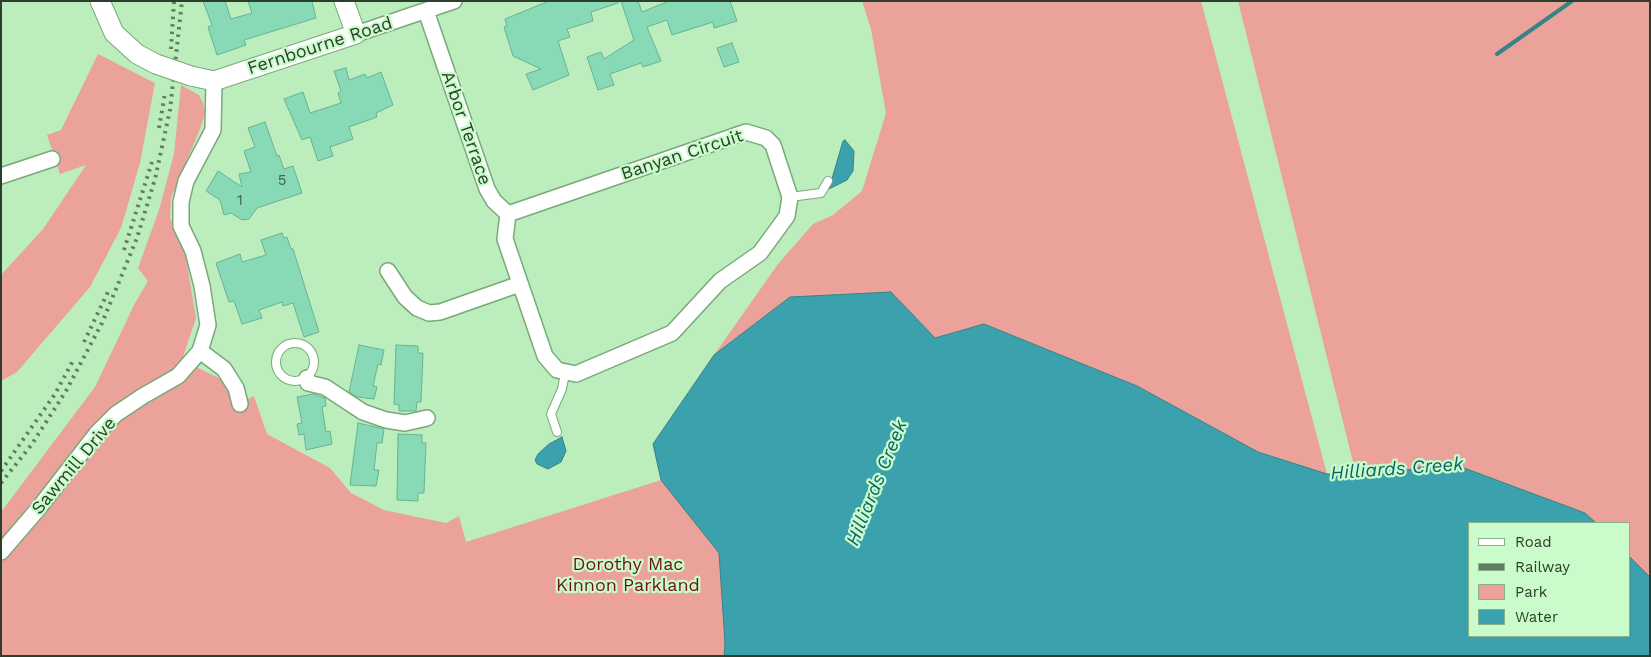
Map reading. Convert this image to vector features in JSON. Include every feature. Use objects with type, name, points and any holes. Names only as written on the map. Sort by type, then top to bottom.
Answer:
[{"type":"street","points":[[100,1],[114,33],[137,54],[156,64],[191,76],[214,81],[213,130],[186,181],[181,202],[181,226],[193,251],[202,286],[208,325],[200,351],[224,369],[236,388],[240,404]]},
{"type":"street","points":[[344,1],[356,34]]},
{"type":"street","name":"Fernbourne Road","points":[[214,81],[454,1]]},
{"type":"street","name":"Arbor Terrace","points":[[426,11],[487,189],[494,201],[508,214]]},
{"type":"street","name":"Banyan Circuit","points":[[508,214],[746,132],[766,138],[773,145],[790,197]]},
{"type":"street","points":[[1,176],[52,158]]},
{"type":"street","points":[[508,214],[505,239],[547,360],[557,370],[576,374],[672,333],[720,281],[760,253],[786,216],[790,197]]},
{"type":"street","points":[[388,270],[405,297],[417,308],[429,313],[440,312],[520,284]]},
{"type":"street","name":"Sawmill Drive","points":[[1,552],[38,509],[97,433],[116,414],[142,396],[178,376],[200,351]]},
{"type":"street","points":[[307,378],[308,383],[325,387],[363,412],[378,418],[405,423],[427,418]]},
{"type":"lane","points":[[790,197],[821,194],[828,181]]},
{"type":"lane","points":[[291,343],[314,349],[314,367],[307,378],[294,382],[287,380],[278,372],[276,360],[281,349],[291,343]]},
{"type":"lane","points":[[557,432],[551,414],[562,389],[565,373]]},
{"type":"green space","name":"Dorothy Mac Kinnon Parkland","points":[[862,1],[1201,1],[1327,474],[1356,474],[1238,1],[1650,1],[1650,656],[1,656],[1,512],[95,387],[134,305],[148,281],[138,268],[159,210],[174,154],[181,85],[199,95],[205,113],[171,198],[170,218],[185,252],[196,318],[183,357],[200,369],[221,379],[233,401],[243,401],[254,396],[267,434],[330,468],[351,493],[384,510],[446,523],[459,516],[466,542],[661,480],[653,444],[778,264],[813,224],[833,215],[862,191],[886,113],[871,29]]},
{"type":"green space","points":[[98,54],[155,83],[140,163],[121,228],[90,287],[17,372],[1,381],[1,275],[43,229],[86,165],[60,174],[47,135],[61,130]]},
{"type":"water","points":[[845,140],[854,151],[853,171],[847,180],[829,189],[843,141]]},
{"type":"water","name":"Hilliards Creek","points":[[891,292],[935,338],[984,324],[1137,386],[1258,452],[1327,474],[1387,474],[1448,462],[1585,513],[1595,522],[1468,522],[1468,637],[1631,637],[1631,558],[1650,577],[1650,656],[724,656],[725,643],[719,553],[661,480],[653,444],[714,355],[790,297]]},
{"type":"water","points":[[562,437],[566,451],[561,462],[548,469],[537,464],[535,460],[538,454],[549,444]]},
{"type":"building","points":[[203,1],[225,1],[231,19],[252,13],[248,1],[312,1],[316,18],[244,40],[246,45],[217,55],[208,27],[212,25]]},
{"type":"building","points":[[549,1],[618,1],[618,3],[591,12],[593,21],[567,29],[570,37],[558,41],[569,75],[533,90],[526,74],[541,69],[513,56],[504,27],[507,26],[505,19]]},
{"type":"building","points":[[621,1],[638,1],[642,12],[669,1],[730,1],[737,21],[714,28],[713,22],[672,35],[667,20],[647,27],[661,61],[643,67],[641,63],[610,74],[614,85],[598,90],[587,57],[601,52],[604,59],[634,40]]},
{"type":"building","points":[[732,43],[739,62],[724,67],[717,48]]},
{"type":"building","points":[[346,68],[349,80],[365,74],[367,78],[381,72],[393,105],[376,113],[377,117],[349,127],[353,139],[330,147],[333,156],[318,161],[310,137],[302,140],[284,99],[303,92],[310,113],[341,103],[338,93],[341,91],[334,71]]},
{"type":"building","points":[[265,122],[277,156],[279,155],[284,169],[293,166],[302,193],[257,208],[249,219],[242,220],[231,213],[224,215],[220,200],[206,191],[218,171],[242,187],[239,174],[251,172],[244,151],[255,147],[248,128]]},
{"type":"building","points":[[282,233],[284,238],[287,237],[291,249],[293,249],[319,332],[304,337],[293,303],[283,306],[282,302],[259,310],[262,318],[242,324],[234,301],[229,302],[216,263],[240,254],[242,262],[266,255],[261,240]]},
{"type":"building","points":[[359,345],[384,350],[381,365],[378,364],[373,386],[377,387],[374,399],[357,397],[349,392]]},
{"type":"building","points":[[396,345],[418,346],[418,353],[423,353],[421,402],[417,402],[416,411],[399,411],[399,405],[394,404]]},
{"type":"building","points":[[313,394],[325,398],[326,406],[322,407],[326,432],[330,431],[332,444],[306,450],[304,434],[299,435],[297,424],[302,423],[297,397]]},
{"type":"building","points":[[358,423],[384,429],[382,443],[377,443],[374,470],[379,470],[376,486],[350,485]]},
{"type":"building","points":[[398,434],[422,435],[422,443],[426,443],[424,493],[418,493],[418,501],[397,500]]},
{"type":"waterway","points":[[1497,54],[1572,1]]},
{"type":"railway","points":[[171,49],[174,1]]},
{"type":"railway","points":[[1,483],[32,444],[66,391],[102,323],[137,238],[155,179],[170,110],[182,1]]},
{"type":"railway","points":[[159,128],[165,93]]},
{"type":"railway","points":[[124,250],[152,162]]},
{"type":"railway","points":[[84,342],[108,292]]},
{"type":"railway","points":[[1,471],[55,394],[74,359]]}]
